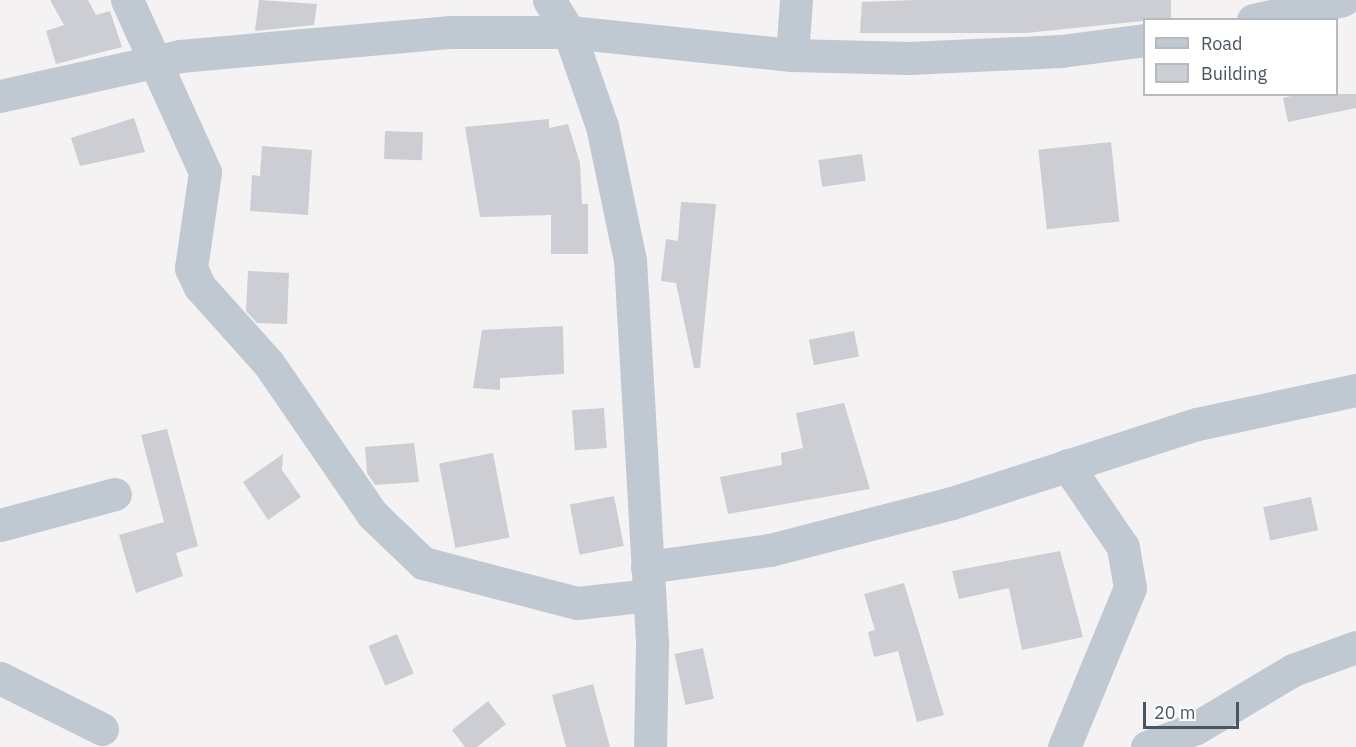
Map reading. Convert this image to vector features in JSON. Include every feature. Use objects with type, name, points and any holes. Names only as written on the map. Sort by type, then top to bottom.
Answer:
[{"type":"street","points":[[127,0],[151,62],[205,172],[206,193],[189,257],[200,287],[269,364],[313,434],[404,551],[423,563],[577,603],[648,581],[952,503],[1197,424],[1356,390]]},
{"type":"street","points":[[549,0],[569,32],[602,126],[630,260],[648,581],[650,747]]},
{"type":"street","points":[[792,55],[796,0]]},
{"type":"street","points":[[1262,18],[1343,0]]},
{"type":"street","points":[[0,96],[151,62],[382,37],[569,32],[792,55],[920,57],[1061,51],[1143,40]]},
{"type":"street","points":[[1064,747],[1130,588],[1123,547],[1067,465]]},
{"type":"street","points":[[0,525],[115,494]]},
{"type":"street","points":[[1147,747],[1196,728],[1293,670],[1356,647]]},
{"type":"street","points":[[0,678],[102,729]]},
{"type":"building","points":[[50,0],[88,0],[96,15],[110,11],[122,47],[56,64],[46,31],[64,25]]},
{"type":"building","points":[[259,0],[317,4],[314,25],[255,31]]},
{"type":"building","points":[[1171,0],[1171,18],[1143,18],[1143,21],[1026,33],[860,33],[862,2]]},
{"type":"building","points":[[1356,94],[1356,108],[1288,122],[1283,98]]},
{"type":"building","points":[[134,118],[145,152],[80,166],[71,138]]},
{"type":"building","points":[[549,119],[549,128],[568,124],[580,163],[582,204],[588,204],[588,254],[551,254],[551,215],[480,217],[465,127]]},
{"type":"building","points":[[385,131],[423,132],[422,160],[384,159]]},
{"type":"building","points":[[1111,142],[1119,222],[1047,229],[1038,150]]},
{"type":"building","points":[[262,146],[312,150],[308,215],[250,211],[252,175],[260,176]]},
{"type":"building","points":[[862,154],[866,181],[822,187],[818,160]]},
{"type":"building","points":[[681,202],[716,204],[700,368],[694,368],[676,283],[661,281],[666,239],[678,241]]},
{"type":"building","points":[[248,271],[289,273],[287,324],[257,323],[246,311]]},
{"type":"building","points":[[563,326],[564,374],[500,378],[500,390],[473,388],[482,330]]},
{"type":"building","points":[[854,331],[859,357],[814,365],[809,340]]},
{"type":"building","points":[[844,403],[870,489],[728,514],[720,477],[782,465],[781,453],[803,448],[796,413]]},
{"type":"building","points":[[604,408],[607,448],[575,450],[572,410]]},
{"type":"building","points":[[167,429],[198,546],[176,553],[183,576],[136,593],[119,535],[164,522],[141,435]]},
{"type":"building","points":[[414,443],[419,482],[375,485],[367,473],[365,447]]},
{"type":"building","points":[[493,453],[509,537],[455,548],[439,463]]},
{"type":"building","points":[[283,454],[282,470],[301,497],[268,520],[243,482]]},
{"type":"building","points":[[614,496],[624,546],[580,555],[570,505]]},
{"type":"building","points":[[1311,497],[1318,530],[1270,540],[1263,507]]},
{"type":"building","points":[[1060,551],[1083,637],[1022,650],[1009,588],[959,599],[952,571]]},
{"type":"building","points":[[904,583],[944,715],[917,722],[898,651],[874,657],[868,632],[875,630],[864,594]]},
{"type":"building","points":[[397,634],[414,674],[385,686],[368,646]]},
{"type":"building","points":[[703,648],[714,699],[685,705],[675,654]]},
{"type":"building","points":[[593,684],[610,747],[566,747],[552,695]]},
{"type":"building","points":[[488,701],[506,724],[477,747],[465,747],[452,730]]}]
